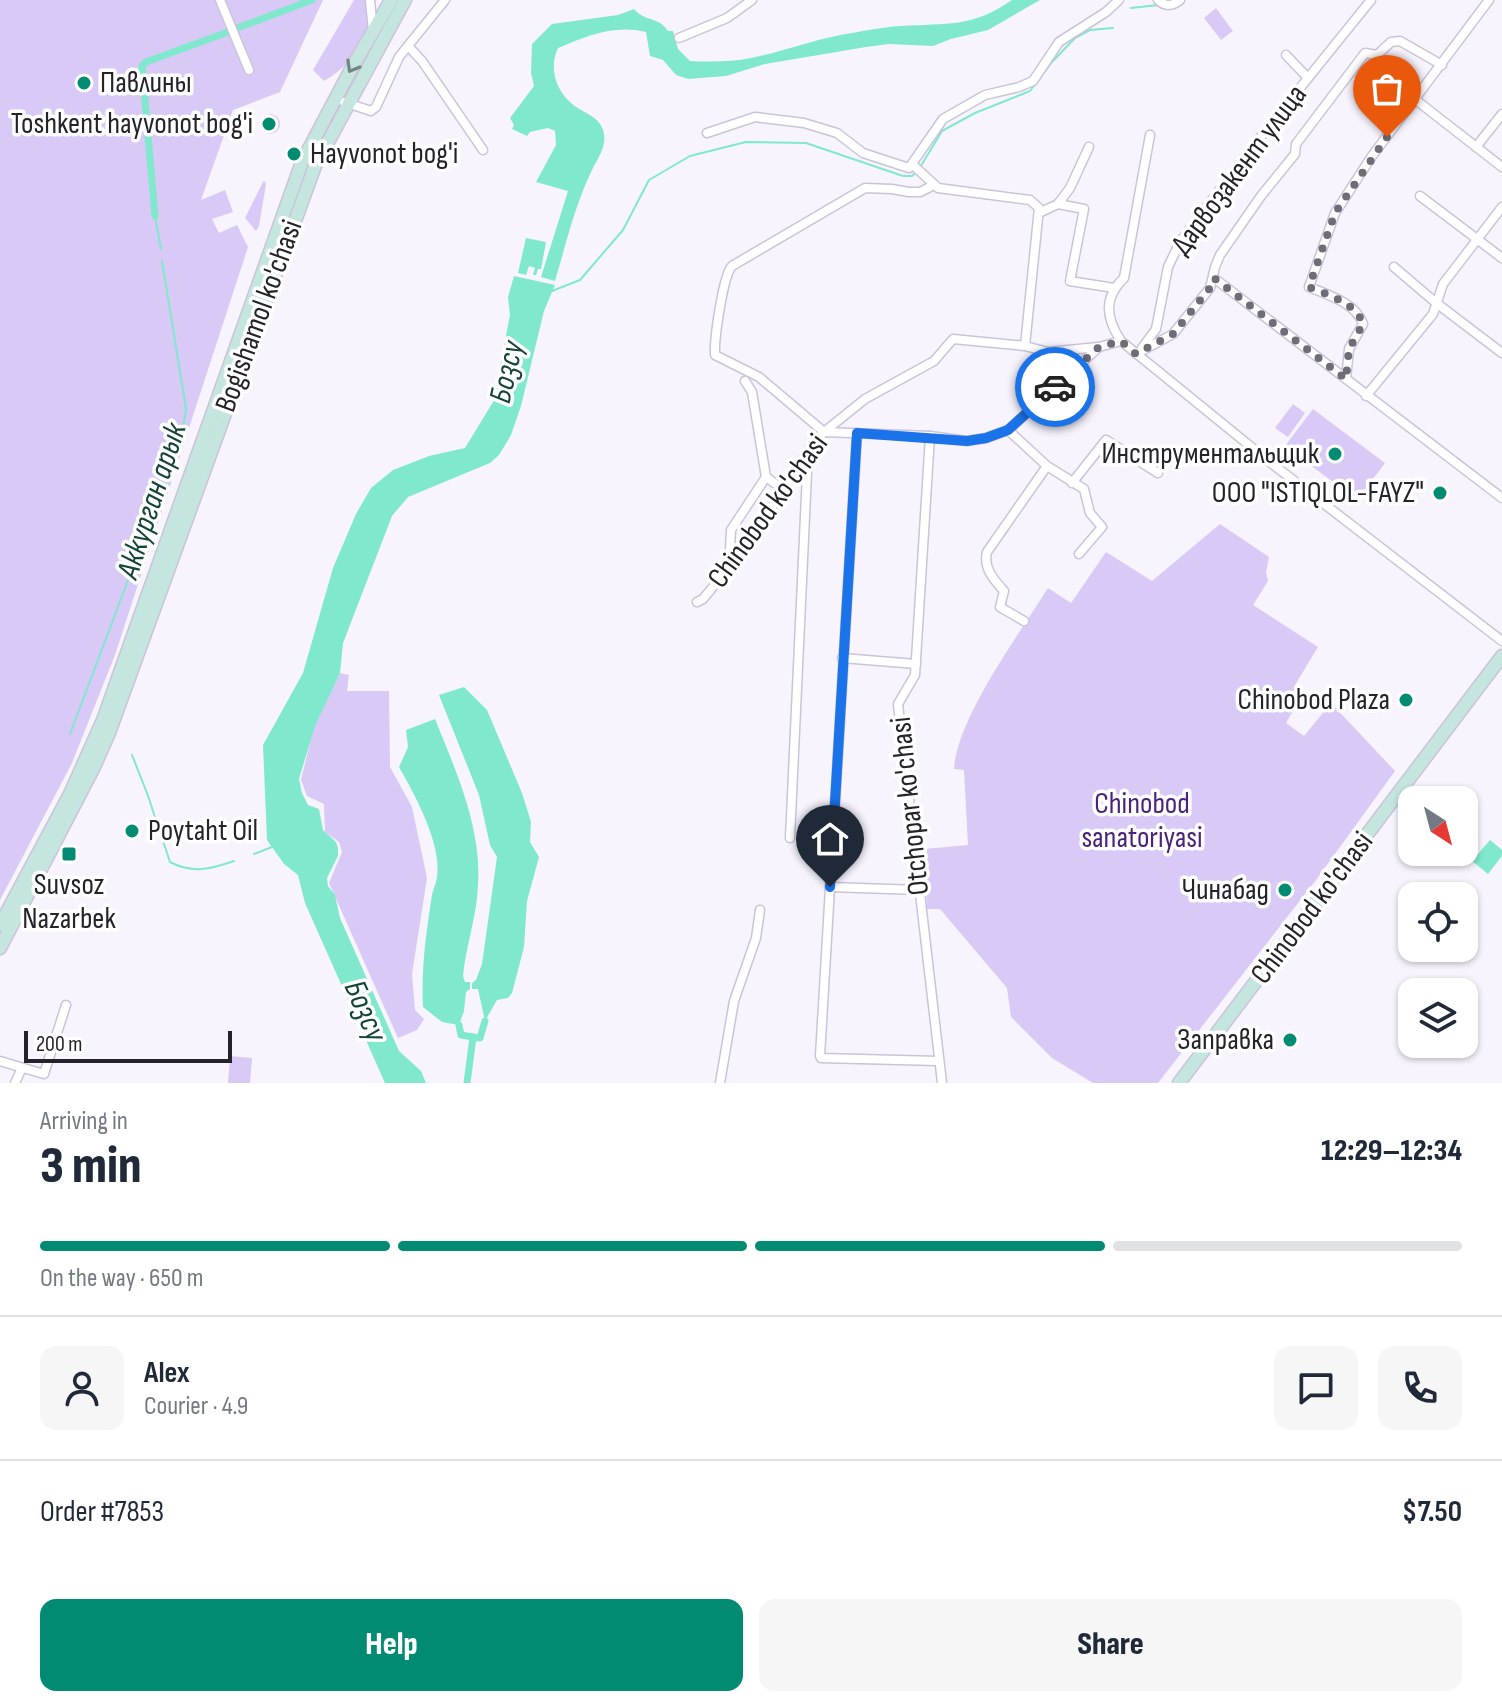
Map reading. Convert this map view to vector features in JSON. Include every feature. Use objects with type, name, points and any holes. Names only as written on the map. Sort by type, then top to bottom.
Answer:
[{"type":"main road","name":"Bogishamol ko'chasi","points":[[0,925],[109,733],[139,635],[194,478],[341,101],[391,0]]},
{"type":"main road","name":"Bogishamol ko'chasi","points":[[341,101],[405,0]]},
{"type":"main road","name":"Chinobod ko'chasi","points":[[1179,1083],[1502,656]]},
{"type":"main road","name":"Bogishamol ko'chasi","points":[[0,948],[74,796]]},
{"type":"street","points":[[220,0],[249,70]]},
{"type":"street","points":[[370,0],[373,31]]},
{"type":"street","points":[[341,101],[371,111],[376,107],[399,57],[445,0]]},
{"type":"street","points":[[679,38],[727,18],[752,0]]},
{"type":"street","points":[[1158,0],[1164,5],[1180,0]]},
{"type":"street","name":"Дарвозакент улица","points":[[1136,354],[1148,343],[1156,329],[1164,281],[1180,242],[1371,0]]},
{"type":"street","points":[[1346,379],[1349,349],[1363,324],[1360,314],[1334,297],[1309,287],[1335,213],[1372,156],[1489,0]]},
{"type":"street","points":[[707,133],[755,117],[804,123],[837,133],[863,153],[904,168],[913,165],[943,119],[985,95],[1033,81],[1059,42],[1116,3]]},
{"type":"street","points":[[1136,354],[1173,334],[1210,288],[1215,267],[1232,238],[1295,154],[1296,144],[1365,53],[1377,55],[1391,42],[1400,41],[1442,65]]},
{"type":"street","points":[[408,46],[422,61],[483,150]]},
{"type":"street","points":[[1286,55],[1308,78]]},
{"type":"street","points":[[1416,100],[1502,167]]},
{"type":"street","points":[[1476,147],[1502,114]]},
{"type":"street","points":[[1150,135],[1124,278],[1109,299],[1112,328],[1121,341],[1271,463],[1502,641]]},
{"type":"street","points":[[1041,212],[1058,204],[1070,188],[1089,147]]},
{"type":"street","points":[[913,165],[938,188],[1036,203],[1041,212],[1025,346]]},
{"type":"street","points":[[934,185],[920,192],[865,188],[732,266],[726,276],[715,355],[759,377],[824,432],[978,440],[1008,430],[1099,347],[1121,341]]},
{"type":"street","points":[[1420,196],[1502,258]]},
{"type":"street","points":[[1058,204],[1084,210],[1071,283],[1114,288]]},
{"type":"street","points":[[1366,396],[1433,314],[1443,284],[1502,207]]},
{"type":"street","points":[[1394,267],[1502,353]]},
{"type":"street","points":[[1214,278],[1502,498]]},
{"type":"street","name":"Chinobod ko'chasi","points":[[697,602],[729,569],[824,432],[865,399],[934,361],[956,338],[1025,346],[1048,352],[1099,347]]},
{"type":"street","points":[[729,569],[731,530],[766,477],[756,410],[752,392],[745,381]]},
{"type":"street","points":[[1008,430],[1047,466],[1084,489],[1090,513],[1102,527],[1079,554]]},
{"type":"street","points":[[857,433],[820,1056],[938,1061]]},
{"type":"street","name":"Otchopar ko'chasi","points":[[930,436],[915,675],[898,704],[942,1083]]},
{"type":"street","points":[[1072,483],[1106,440],[1158,473]]},
{"type":"street","points":[[790,838],[808,451]]},
{"type":"street","points":[[1024,621],[1001,609],[1004,591],[991,575],[985,558],[1047,466]]},
{"type":"street","points":[[766,477],[784,490]]},
{"type":"street","points":[[842,658],[916,664]]},
{"type":"street","points":[[830,887],[918,890]]},
{"type":"street","points":[[720,1083],[734,1001],[756,938],[760,910]]},
{"type":"street","points":[[0,1061],[44,1074],[66,1005]]},
{"type":"street","points":[[15,1083],[22,1068]]},
{"type":"green space","points":[[0,0],[323,0],[280,92],[233,110],[201,200],[225,190],[233,212],[212,219],[219,233],[237,225],[248,247],[115,655],[72,763],[0,900]]},
{"type":"green space","points":[[354,0],[365,0],[369,20],[366,35],[352,58],[324,81],[313,70]]},
{"type":"green space","points":[[1216,8],[1233,31],[1221,40],[1204,18]]},
{"type":"green space","points":[[270,114],[277,117],[280,124],[277,131],[270,134],[263,131],[260,124],[263,117]]},
{"type":"green space","points":[[264,180],[266,184],[256,231],[245,218]]},
{"type":"green space","points":[[1293,404],[1305,413],[1288,437],[1275,428]]},
{"type":"green space","name":"Инструментальщик","points":[[1313,409],[1385,463],[1357,500],[1285,446]]},
{"type":"green space","name":"Chinobod sanatoriyasi","points":[[1220,524],[1269,557],[1268,581],[1253,605],[1318,647],[1295,685],[1304,691],[1286,723],[1304,736],[1331,703],[1395,771],[1316,880],[1158,1083],[1093,1083],[1052,1058],[1011,1017],[1007,988],[940,909],[927,909],[924,849],[968,845],[964,770],[954,769],[958,748],[992,676],[1048,588],[1071,603],[1106,552],[1152,581]]},
{"type":"green space","points":[[340,673],[349,675],[347,691],[389,691],[390,767],[412,807],[427,878],[412,974],[415,1010],[424,1019],[417,1030],[398,1038],[329,883],[342,852],[339,842],[325,832],[324,804],[307,796],[301,780],[314,726]]},
{"type":"green space","points":[[230,1056],[252,1058],[250,1083],[228,1083]]},
{"type":"water","name":"Бозсу","points":[[1012,0],[1040,0],[988,30],[933,46],[889,44],[866,47],[765,64],[726,76],[688,79],[676,75],[663,60],[650,56],[646,32],[634,30],[601,32],[558,48],[554,63],[557,84],[571,103],[601,125],[604,141],[576,211],[555,281],[541,277],[568,191],[536,182],[556,145],[555,131],[548,128],[530,132],[527,136],[512,129],[514,125],[510,118],[534,86],[532,44],[552,24],[618,15],[634,9],[668,31],[673,31],[678,49],[690,61],[720,61],[751,58],[829,37],[870,30],[971,20]]},
{"type":"water","name":"Бозсу","points":[[526,238],[546,242],[541,269],[536,275],[533,275],[535,268],[529,266],[526,275],[518,273]]},
{"type":"water","name":"Бозсу","points":[[514,276],[555,285],[544,311],[511,435],[490,463],[408,497],[392,516],[343,643],[340,673],[315,726],[299,779],[308,805],[319,809],[323,830],[338,848],[338,856],[327,878],[340,918],[399,1051],[421,1071],[426,1083],[385,1083],[305,903],[298,875],[284,864],[267,840],[263,745],[303,673],[333,568],[371,488],[393,470],[429,456],[465,448],[493,402],[510,315],[508,297]]},
{"type":"water","points":[[464,687],[487,710],[522,793],[531,822],[530,842],[539,857],[527,901],[524,947],[512,993],[508,998],[497,1000],[485,1021],[478,989],[472,989],[472,983],[482,964],[497,857],[490,845],[479,795],[439,695]]},
{"type":"water","points":[[435,719],[466,800],[478,864],[476,908],[463,976],[465,982],[470,982],[470,989],[466,992],[459,1025],[442,1022],[423,1007],[424,951],[437,864],[426,820],[399,767],[408,747],[406,730]]},
{"type":"water","points":[[1490,840],[1502,850],[1502,856],[1488,874],[1478,866],[1478,854]]},
{"type":"waterway","points":[[237,28],[312,0]]},
{"type":"waterway","points":[[1131,8],[1158,5]]},
{"type":"waterway","points":[[919,169],[942,131],[975,113],[1030,91],[1075,38],[1090,30],[1113,28]]},
{"type":"waterway","points":[[155,216],[142,66],[228,32]]},
{"type":"waterway","points":[[552,291],[580,280],[623,230],[649,180],[690,156],[746,142],[806,143],[903,176],[915,173]]},
{"type":"waterway","name":"Аккурган арык","points":[[155,216],[161,249]]},
{"type":"waterway","name":"Аккурган арык","points":[[70,734],[156,506],[184,422],[186,409],[162,261]]},
{"type":"waterway","name":"Аккурган арык","points":[[132,755],[170,862],[186,868],[202,869],[234,861]]},
{"type":"waterway","name":"Аккурган арык","points":[[254,854],[272,847]]},
{"type":"waterway","points":[[467,1083],[473,1037],[480,1038],[485,1021]]},
{"type":"waterway","points":[[459,1025],[461,1035],[473,1037]]},
{"type":"way so far","points":[[1055,387],[1099,347],[1121,341],[1136,354],[1173,334],[1210,288],[1214,278],[1346,379],[1349,349],[1363,324],[1360,314],[1334,297],[1309,287],[1335,213],[1387,137]]},
{"type":"place","name":"Павлины","points":[[84,83]]},
{"type":"place","name":"Toshkent hayvonot bog'i","points":[[269,124]]},
{"type":"place","name":"Hayvonot bog'i","points":[[294,154]]},
{"type":"place","name":"Инструментальщик","points":[[1335,454]]},
{"type":"place","name":"ООО \"ISTIQLOL-FAYZ\"","points":[[1440,493]]},
{"type":"place","name":"Chinobod Plaza","points":[[1406,700]]},
{"type":"place","name":"Poytaht Oil","points":[[132,831]]},
{"type":"place","name":"Suvsoz Nazarbek","points":[[69,854]]},
{"type":"place","name":"Чинабад","points":[[1285,890]]},
{"type":"place","name":"Заправка","points":[[1290,1040]]},
{"type":"route","points":[[830,887],[857,433],[967,441],[986,438],[1008,430],[1055,387]]}]
